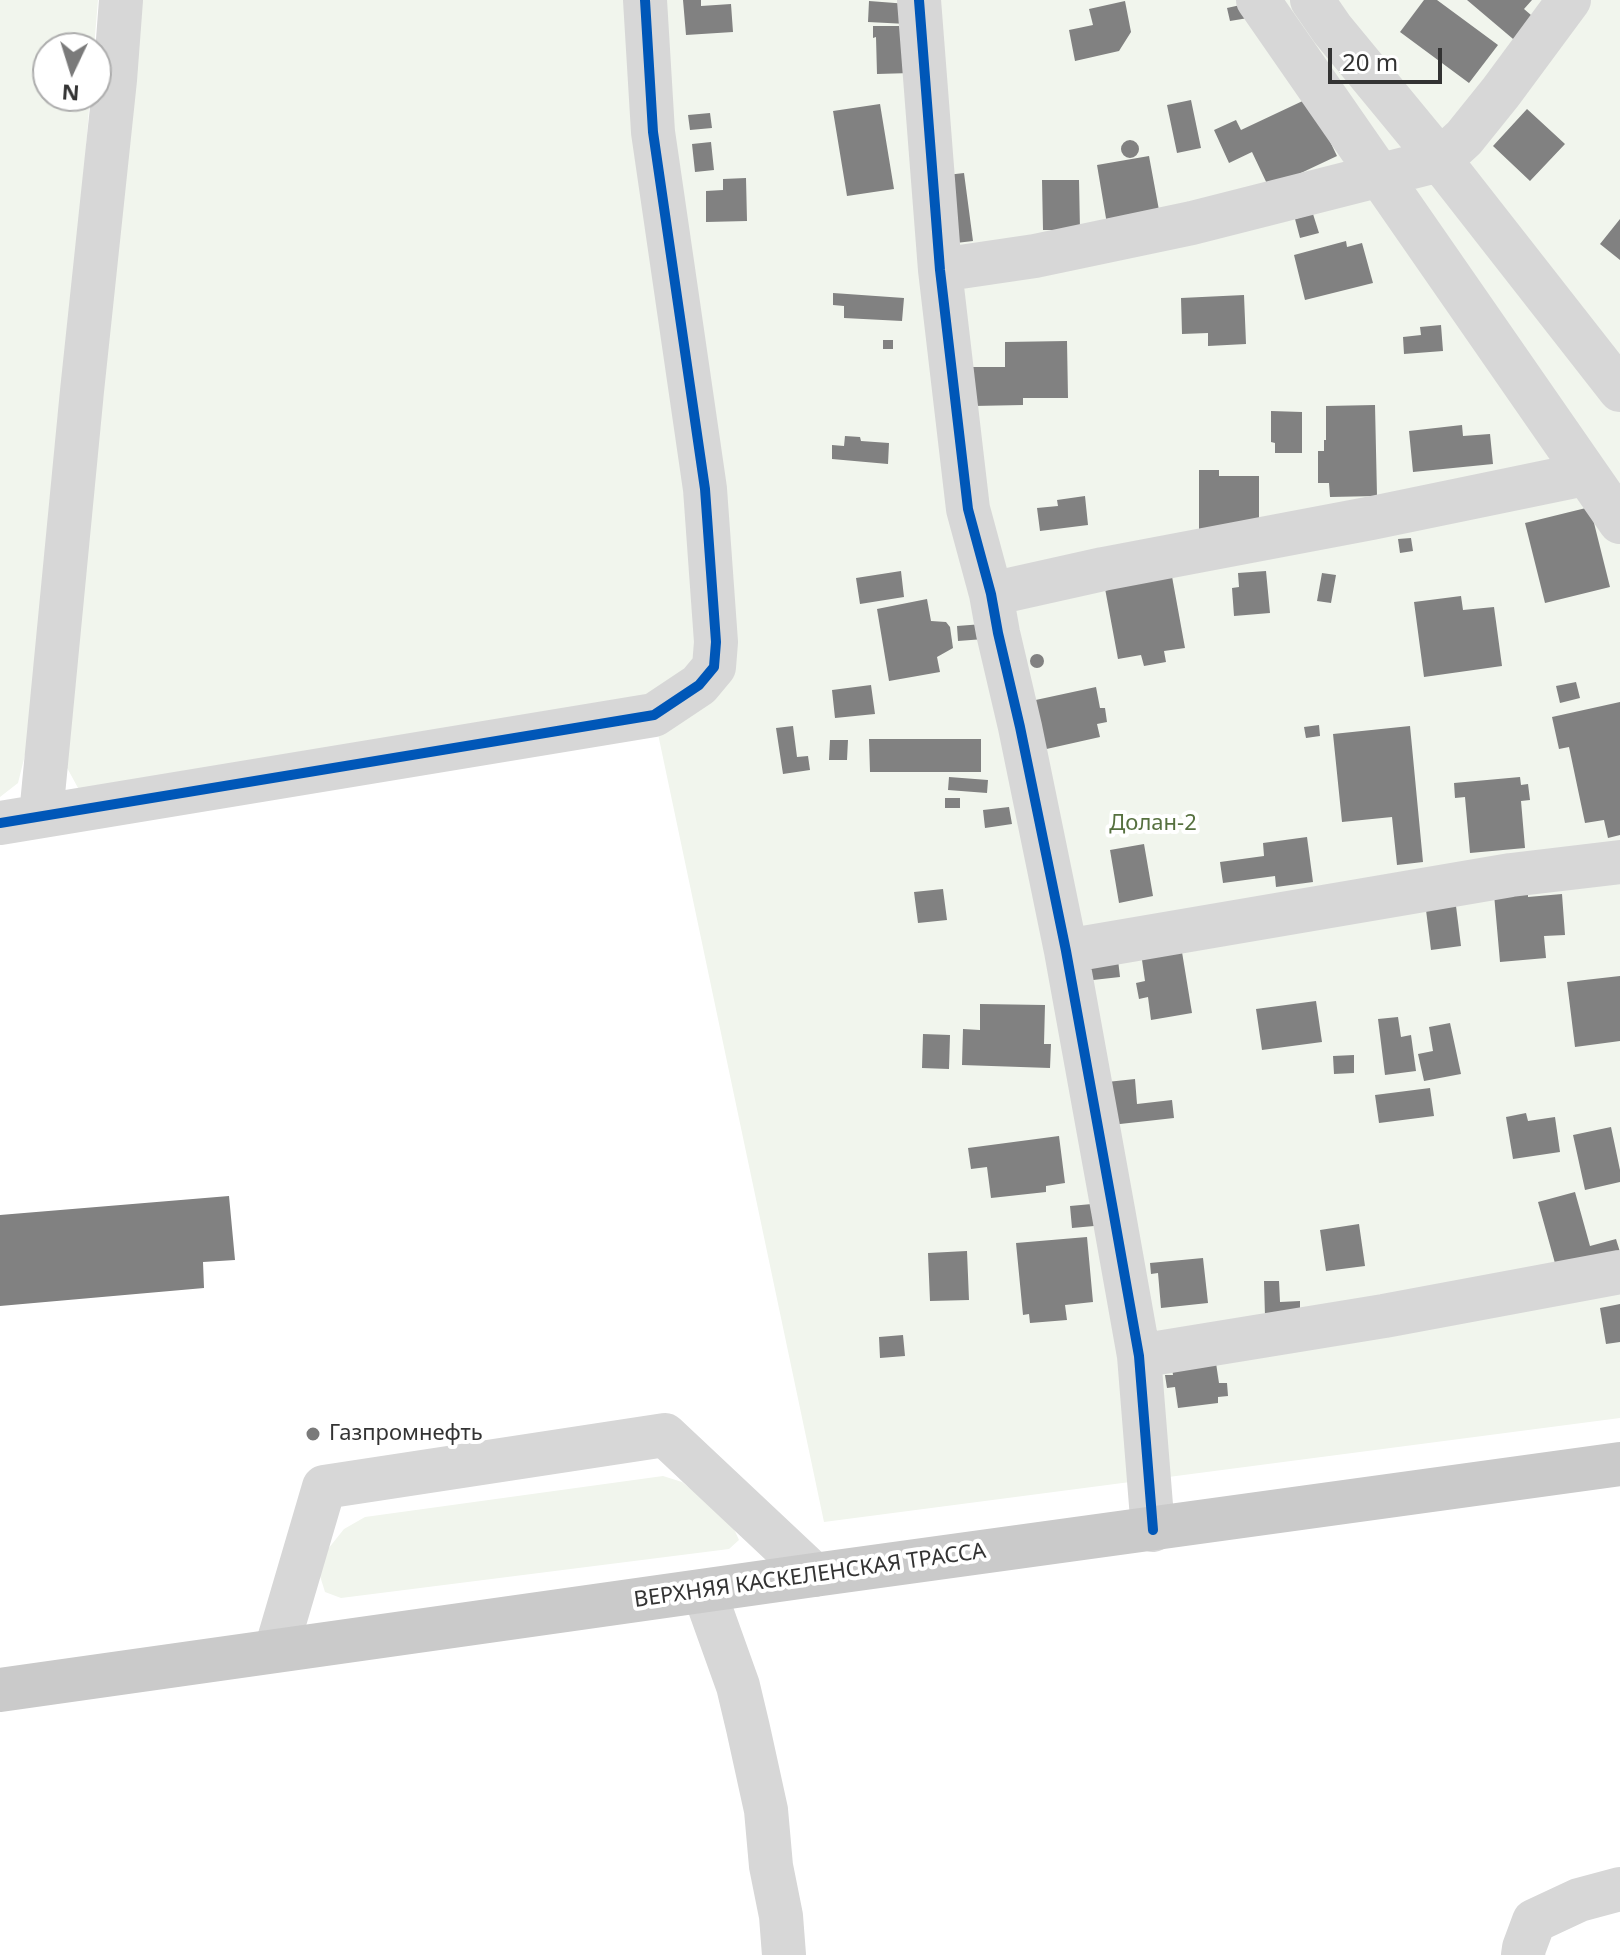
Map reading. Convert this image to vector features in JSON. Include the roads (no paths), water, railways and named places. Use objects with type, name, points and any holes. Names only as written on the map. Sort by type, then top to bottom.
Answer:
[{"type":"main road","name":"ВЕРХНЯЯ КАСКЕЛЕНСКАЯ ТРАССА","points":[[0,1690],[1620,1464]]},
{"type":"street","points":[[121,0],[82,391],[21,819],[654,715],[699,685],[714,667],[716,642],[705,489],[653,132],[645,0]]},
{"type":"street","points":[[919,0],[940,270],[968,509],[991,594],[1066,951],[1139,1356],[1153,1530]]},
{"type":"street","points":[[1258,0],[1620,522]]},
{"type":"street","points":[[1312,0],[1332,29],[1616,373]]},
{"type":"street","points":[[940,270],[1035,256],[1192,223],[1440,160],[1464,138],[1569,0]]},
{"type":"street","points":[[991,594],[1585,474]]},
{"type":"street","points":[[1066,951],[1463,883],[1620,862]]},
{"type":"street","points":[[1139,1356],[1384,1316],[1620,1272]]},
{"type":"street","points":[[276,1650],[324,1487],[665,1435],[814,1575]]},
{"type":"street","points":[[704,1591],[738,1686],[748,1728],[766,1810],[784,1955]]},
{"type":"street","points":[[1523,1955],[1534,1921],[1579,1900],[1620,1889]]},
{"type":"place","name":"Газпромнефть","points":[[313,1434]]},
{"type":"park label","name":"Долан-2","points":[[1153,824]]}]
